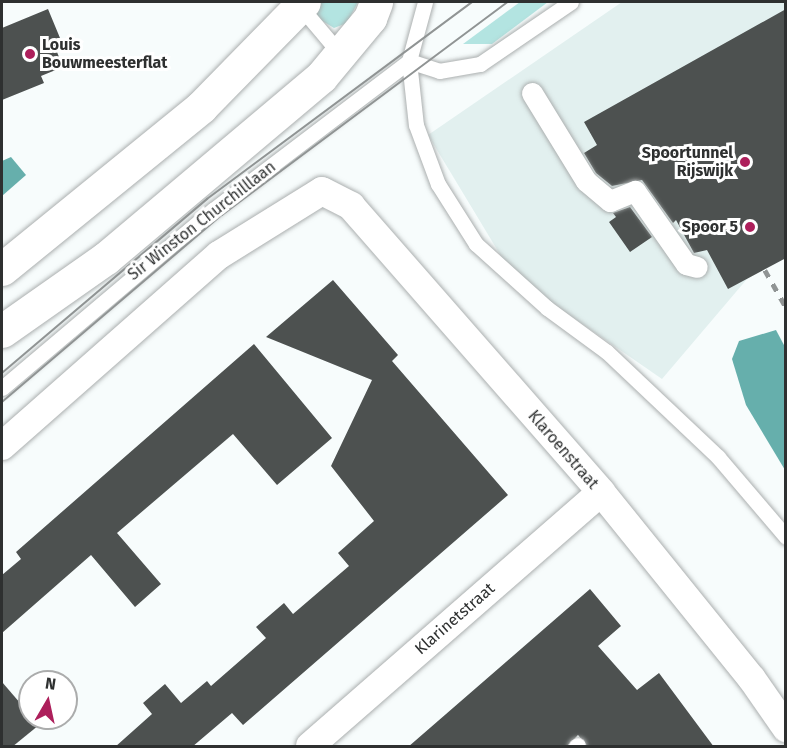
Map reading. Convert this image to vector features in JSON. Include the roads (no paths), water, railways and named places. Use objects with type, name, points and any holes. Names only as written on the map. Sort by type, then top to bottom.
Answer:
[{"type":"street","name":"Sir Winston Churchilllaan","points":[[2,331],[106,258],[342,57],[370,18],[376,2]]},
{"type":"street","points":[[2,269],[201,107],[300,4]]},
{"type":"street","points":[[532,93],[586,181],[610,201],[635,190],[686,264],[698,267]]},
{"type":"street","name":"Klaroenstraat","points":[[2,446],[219,255],[322,191],[351,206],[601,492],[752,679],[786,728]]},
{"type":"street","name":"Klarinetstraat","points":[[310,747],[601,492]]},
{"type":"lane","points":[[425,2],[409,61],[416,125],[428,163],[476,244],[547,308],[607,352],[718,457],[786,537]]},
{"type":"lane","points":[[409,61],[447,72],[480,64],[571,2]]},
{"type":"lane","points":[[300,4],[342,57]]},
{"type":"lane","name":"Sir Winston Churchilllaan","points":[[2,388],[204,217],[409,61]]},
{"type":"tram line","points":[[2,373],[207,199],[472,2]]},
{"type":"tram line","points":[[2,402],[222,215],[508,2]]},
{"type":"railway","points":[[765,270],[786,307]]},
{"type":"place","name":"Louis Bouwmeesterflat","points":[[30,54]]},
{"type":"place","name":"Spoortunnel Rijswijk","points":[[745,162]]},
{"type":"place","name":"Spoor 5","points":[[750,227]]}]
